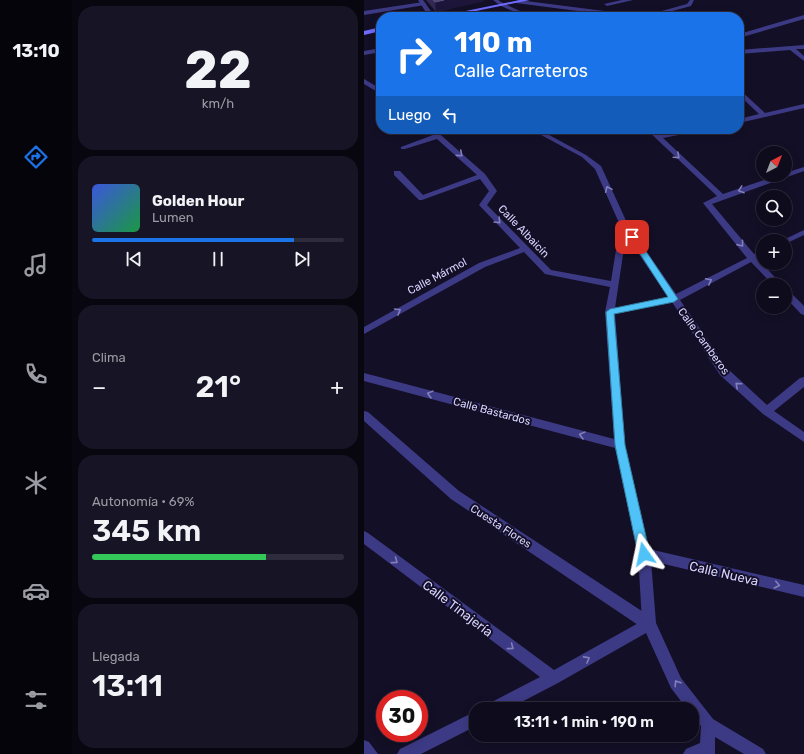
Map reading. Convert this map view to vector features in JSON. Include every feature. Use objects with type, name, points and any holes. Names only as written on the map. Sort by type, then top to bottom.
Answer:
[{"type":"main road","points":[[469,12],[528,0]]},
{"type":"main road","points":[[364,33],[376,30]]},
{"type":"street","points":[[495,0],[519,12]]},
{"type":"street","points":[[607,4],[631,0]]},
{"type":"street","points":[[661,12],[689,4],[692,0]]},
{"type":"street","points":[[364,13],[421,2],[428,12]]},
{"type":"street","points":[[518,2],[592,12]]},
{"type":"street","points":[[744,35],[804,17]]},
{"type":"street","points":[[744,52],[804,47]]},
{"type":"street","points":[[791,48],[804,59]]},
{"type":"street","points":[[364,53],[376,51]]},
{"type":"street","points":[[364,81],[376,89]]},
{"type":"street","points":[[744,96],[764,116]]},
{"type":"street","points":[[744,120],[804,106]]},
{"type":"street","points":[[397,173],[422,198],[482,176],[470,163],[436,134]]},
{"type":"street","name":"Calle Camberos","points":[[542,134],[584,156],[598,168],[624,225],[724,372],[767,411],[804,438]]},
{"type":"street","points":[[654,134],[722,197]]},
{"type":"street","points":[[657,137],[673,134]]},
{"type":"street","points":[[402,148],[438,136]]},
{"type":"street","points":[[771,278],[753,259],[707,203],[804,169]]},
{"type":"street","name":"Calle Albaicín","points":[[482,176],[493,191],[483,205],[548,272],[614,285]]},
{"type":"street","points":[[624,225],[610,312],[620,445],[644,554],[649,624],[676,683],[708,724],[758,754]]},
{"type":"street","points":[[792,238],[804,232]]},
{"type":"street","name":"Calle Mármol","points":[[364,331],[482,265],[525,248]]},
{"type":"street","points":[[610,312],[674,299],[756,257]]},
{"type":"street","points":[[792,299],[804,312]]},
{"type":"street","name":"Calle Bastardos","points":[[364,377],[620,445]]},
{"type":"street","points":[[767,411],[804,381]]},
{"type":"street","name":"Cuesta Flores","points":[[364,415],[455,495],[649,624]]},
{"type":"street","name":"Calle Tinajería","points":[[364,537],[553,678]]},
{"type":"street","name":"Calle Nueva","points":[[644,554],[804,591]]},
{"type":"street","points":[[507,702],[553,678],[649,624]]},
{"type":"street","points":[[405,754],[469,722]]},
{"type":"street","points":[[691,754],[707,751],[708,724]]},
{"type":"street","points":[[364,747],[370,754]]},
{"type":"building","points":[[433,0],[444,0],[435,2]]},
{"type":"route","points":[[632,237],[674,299],[610,312],[620,445],[644,554]]}]
